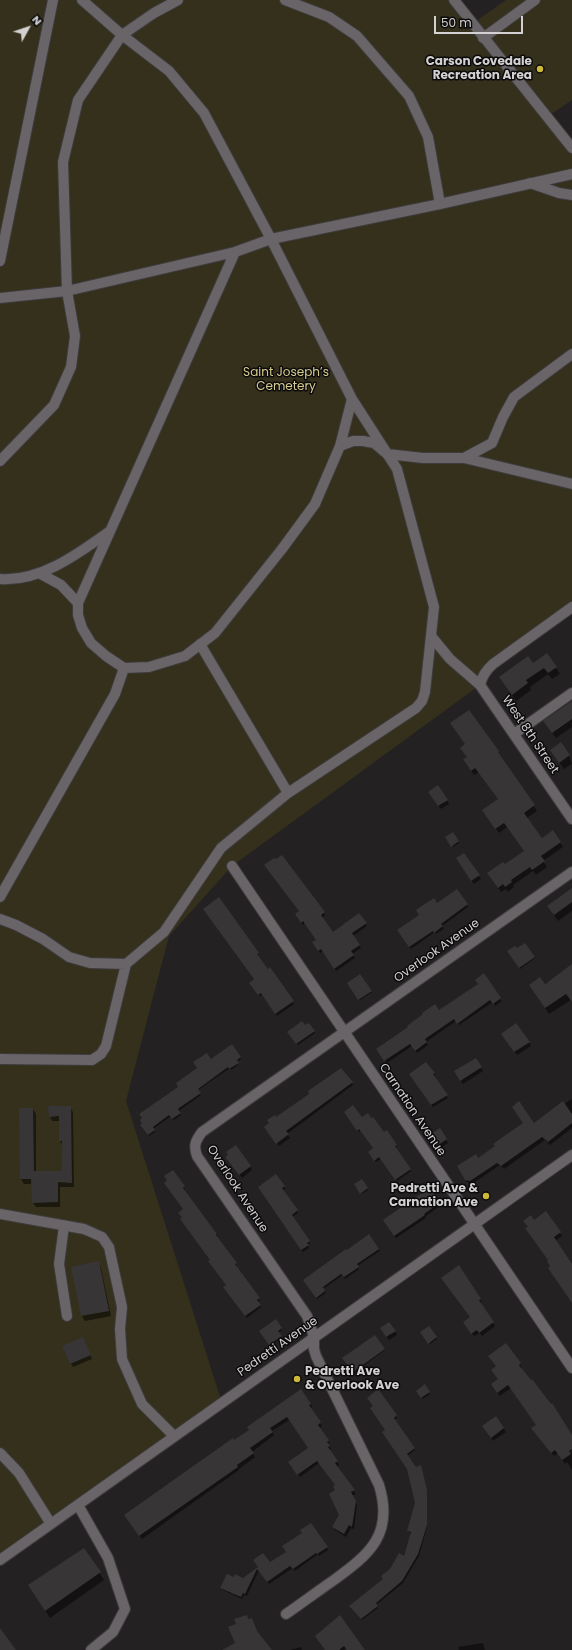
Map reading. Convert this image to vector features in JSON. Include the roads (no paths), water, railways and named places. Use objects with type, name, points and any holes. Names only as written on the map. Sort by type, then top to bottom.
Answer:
[{"type":"street","points":[[0,261],[53,0]]},
{"type":"street","points":[[0,1059],[92,1060],[102,1054],[106,1046],[126,964],[164,932],[221,848],[288,793],[416,708],[422,701],[425,692],[434,607],[397,469],[352,399],[271,239],[204,113],[169,71],[122,35],[82,0]]},
{"type":"street","points":[[0,462],[54,405],[71,367],[75,336],[67,290],[63,162],[78,100],[122,35],[154,12],[178,0]]},
{"type":"street","points":[[284,0],[329,16],[357,36],[409,96],[428,136],[440,204]]},
{"type":"street","points":[[454,0],[572,148]]},
{"type":"street","points":[[483,38],[535,0]]},
{"type":"street","points":[[0,298],[67,290],[235,252],[271,239],[440,204],[572,174]]},
{"type":"street","points":[[530,183],[559,193],[572,195]]},
{"type":"street","points":[[235,252],[112,530],[78,603],[78,616],[82,628],[91,643],[106,656],[124,668],[149,667],[185,656],[215,633],[282,549],[315,504],[340,446],[352,399]]},
{"type":"street","points":[[464,458],[492,443],[502,417],[514,397],[572,354]]},
{"type":"street","points":[[340,446],[353,441],[363,441],[374,443],[387,454],[423,458],[464,458],[572,484]]},
{"type":"street","points":[[0,579],[12,580],[39,573],[81,552],[112,530]]},
{"type":"street","points":[[39,573],[61,585],[78,603]]},
{"type":"street","points":[[480,685],[482,678],[493,664],[572,607]]},
{"type":"street","name":"West 8th Street","points":[[431,636],[450,659],[480,685],[572,819]]},
{"type":"street","points":[[200,644],[288,793]]},
{"type":"street","points":[[0,897],[114,694],[124,668]]},
{"type":"street","points":[[514,734],[572,693]]},
{"type":"street","name":"Carnation Avenue","points":[[232,866],[572,1368]]},
{"type":"street","name":"Overlook Avenue","points":[[286,1614],[360,1562],[377,1539],[383,1518],[384,1506],[379,1484],[316,1356],[314,1349],[314,1337],[306,1316],[197,1156],[195,1144],[202,1132],[572,872]]},
{"type":"street","points":[[0,919],[16,925],[43,939],[69,957],[90,963],[126,964]]},
{"type":"street","name":"Pedretti Avenue","points":[[0,1560],[572,1155]]},
{"type":"street","points":[[0,1214],[84,1229],[102,1237],[109,1247],[122,1307],[120,1329],[122,1359],[142,1404],[174,1436]]},
{"type":"street","points":[[64,1226],[59,1264],[67,1316]]},
{"type":"street","points":[[0,1453],[19,1473],[51,1524]]},
{"type":"street","points":[[78,1505],[108,1558],[125,1609],[113,1632],[90,1650]]},
{"type":"place","name":"Carson Covedale Recreation Area","points":[[540,69]]},
{"type":"place","name":"Pedretti Ave & Carnation Ave","points":[[486,1196]]},
{"type":"place","name":"Pedretti Ave & Overlook Ave","points":[[297,1379]]},
{"type":"park label","name":"Saint Joseph’s Cemetery","points":[[286,380]]}]
